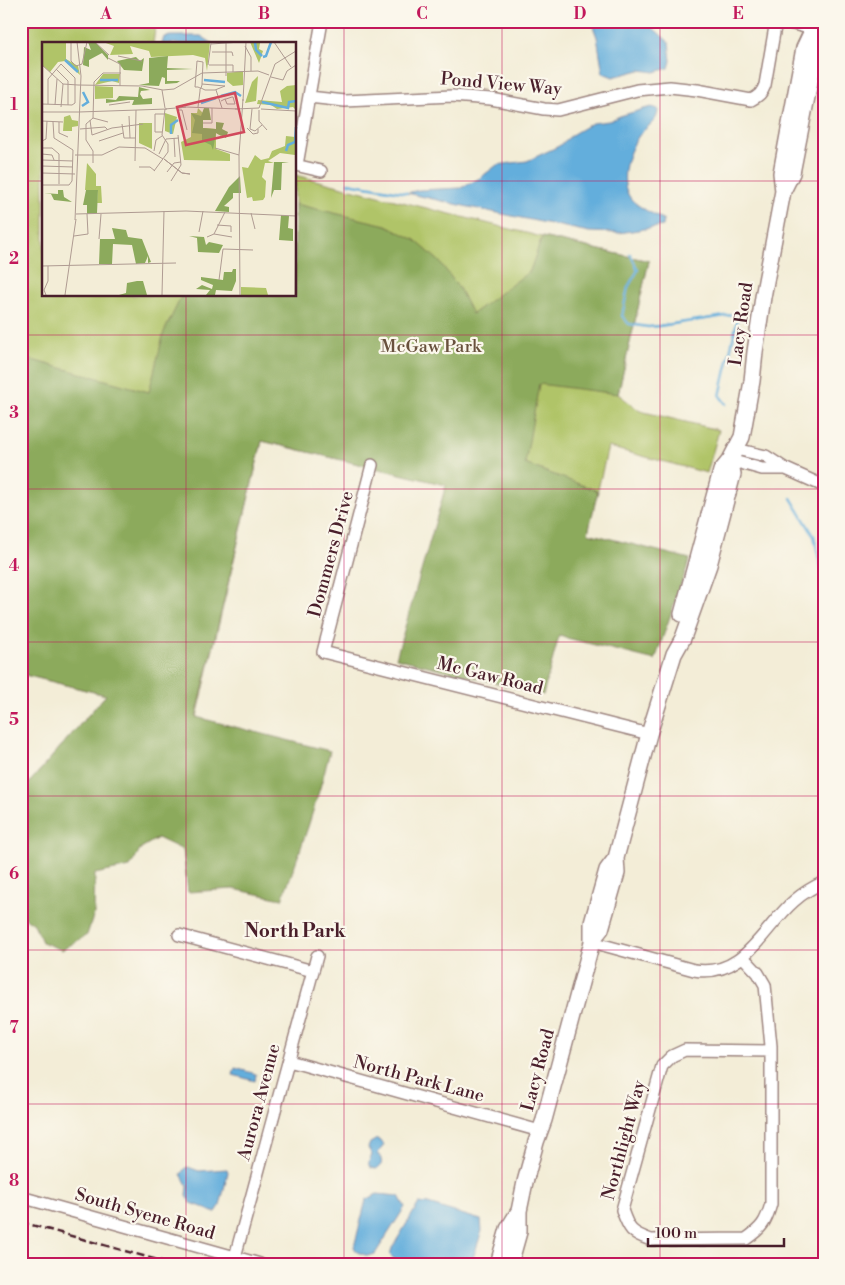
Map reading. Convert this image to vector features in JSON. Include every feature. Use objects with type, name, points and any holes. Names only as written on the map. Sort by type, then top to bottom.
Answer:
[{"type":"main road","name":"Lacy Road","points":[[510,1264],[519,1232],[519,1211],[525,1182],[592,940],[601,929],[617,873],[616,858],[649,734],[674,654],[676,636],[721,471],[742,437],[752,382],[763,297],[782,191],[781,173],[804,48],[814,25]]},
{"type":"main road","name":"Lacy Road","points":[[498,1264],[508,1229],[519,1211]]},
{"type":"street","points":[[321,171],[296,165],[322,21]]},
{"type":"street","name":"Pond View Way","points":[[309,97],[345,101],[452,96],[491,99],[558,110],[637,90],[670,87],[751,100],[758,97],[765,85],[776,21]]},
{"type":"street","points":[[781,21],[814,25]]},
{"type":"street","points":[[733,454],[762,469],[786,469],[824,486]]},
{"type":"street","name":"Dommers Drive","points":[[323,652],[372,465]]},
{"type":"street","name":"Mc Gaw Road","points":[[323,652],[649,734]]},
{"type":"street","points":[[592,940],[700,971],[720,970],[731,966],[743,957],[794,901],[812,887],[824,882]]},
{"type":"street","points":[[179,935],[313,971]]},
{"type":"street","name":"Aurora Avenue","points":[[235,1257],[318,956]]},
{"type":"street","name":"Northlight Way","points":[[743,957],[758,973],[765,985],[771,1051],[771,1204],[766,1220],[757,1231],[746,1239],[651,1240],[639,1236],[629,1229],[622,1210],[662,1066],[672,1056],[685,1050],[771,1051]]},
{"type":"street","name":"North Park Lane","points":[[288,1061],[540,1131]]},
{"type":"street","name":"South Syene Road","points":[[21,1197],[260,1264]]},
{"type":"green space","name":"McGaw Park","points":[[21,21],[156,22],[153,42],[42,42],[42,296],[296,296],[296,175],[542,237],[649,261],[618,394],[640,411],[719,430],[707,473],[608,447],[591,519],[262,441],[197,717],[23,790],[106,695],[21,674]]},
{"type":"green space","name":"McGaw Park","points":[[296,204],[386,225],[415,240],[439,261],[459,288],[472,314],[530,271],[542,237],[649,261],[618,394],[539,384],[525,464],[598,491],[588,533],[690,559],[655,660],[559,636],[543,695],[396,658],[446,485],[262,441],[196,717],[330,751],[296,863],[282,899],[233,889],[188,892],[183,850],[158,838],[141,848],[130,867],[95,874],[94,914],[87,935],[62,950],[42,942],[34,924],[21,915],[21,792],[106,695],[21,674],[21,357],[149,392],[164,332],[182,296],[296,296]]},
{"type":"water","points":[[165,21],[214,21],[214,26],[168,26]]},
{"type":"water","points":[[591,21],[645,21],[669,42],[671,61],[669,68],[655,72],[640,70],[613,77],[603,73],[597,37]]},
{"type":"water","points":[[201,36],[210,42],[163,42],[164,37]]},
{"type":"water","points":[[651,107],[658,109],[658,113],[636,140],[628,156],[625,183],[631,199],[642,208],[664,220],[663,226],[619,233],[589,232],[407,193],[419,190],[461,188],[480,178],[497,165],[527,161],[559,146],[573,134],[592,123],[609,121]]},
{"type":"water","points":[[235,1068],[256,1074],[255,1081],[233,1075]]},
{"type":"water","points":[[377,1139],[384,1145],[378,1153],[381,1164],[376,1169],[369,1166],[372,1155],[368,1148],[370,1143]]},
{"type":"water","points":[[188,1167],[199,1171],[227,1169],[228,1172],[220,1206],[216,1212],[191,1203],[187,1195],[188,1187],[181,1174]]},
{"type":"water","points":[[377,1194],[399,1196],[405,1207],[375,1254],[368,1256],[357,1252],[354,1247],[366,1200]]},
{"type":"water","points":[[419,1203],[481,1220],[482,1231],[471,1264],[405,1263],[396,1260],[390,1255],[392,1248]]},
{"type":"waterway","points":[[348,183],[407,193]]},
{"type":"waterway","points":[[630,254],[638,270],[628,287],[622,316],[629,324],[648,327],[732,315],[738,317],[720,396],[726,404]]},
{"type":"waterway","points":[[791,498],[814,536],[824,583]]},
{"type":"waterway","points":[[824,761],[824,766]]},
{"type":"railway","points":[[21,1222],[172,1264]]},
{"type":"district","name":"North Park","points":[[295,931]]}]
